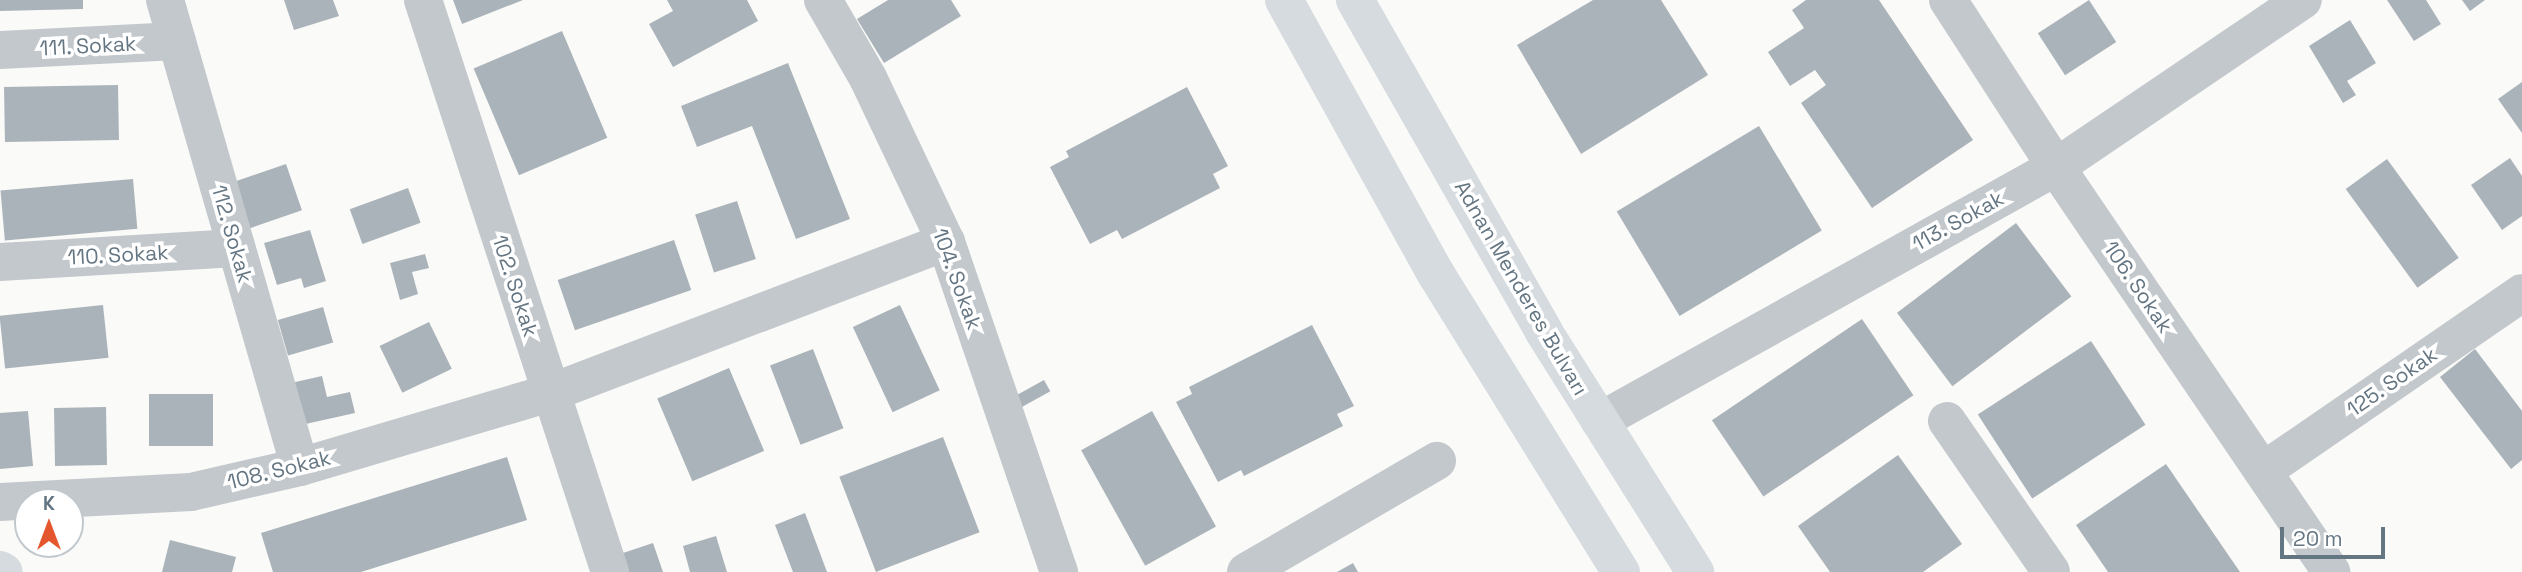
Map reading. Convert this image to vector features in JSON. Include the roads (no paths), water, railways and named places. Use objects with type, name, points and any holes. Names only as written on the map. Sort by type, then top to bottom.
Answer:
[{"type":"main road","points":[[1284,0],[1436,274],[1621,572]]},
{"type":"main road","name":"Adnan Menderes Bulvarı","points":[[1355,0],[1544,332],[1695,572]]},
{"type":"street","name":"112. Sokak","points":[[164,0],[300,467]]},
{"type":"street","name":"102. Sokak","points":[[423,0],[610,572]]},
{"type":"street","name":"104. Sokak","points":[[823,0],[868,78],[946,242],[1057,572]]},
{"type":"street","name":"106. Sokak","points":[[1948,0],[2056,167],[2331,572]]},
{"type":"street","name":"113. Sokak","points":[[1600,421],[2056,167],[2303,0]]},
{"type":"street","name":"111. Sokak","points":[[0,50],[177,41]]},
{"type":"street","name":"108. Sokak","points":[[0,502],[191,492],[300,467],[550,393],[946,242]]},
{"type":"street","name":"110. Sokak","points":[[0,262],[236,248]]},
{"type":"street","name":"125. Sokak","points":[[2263,471],[2522,293]]},
{"type":"street","points":[[1947,421],[2051,572]]},
{"type":"street","points":[[1246,572],[1437,461]]}]
